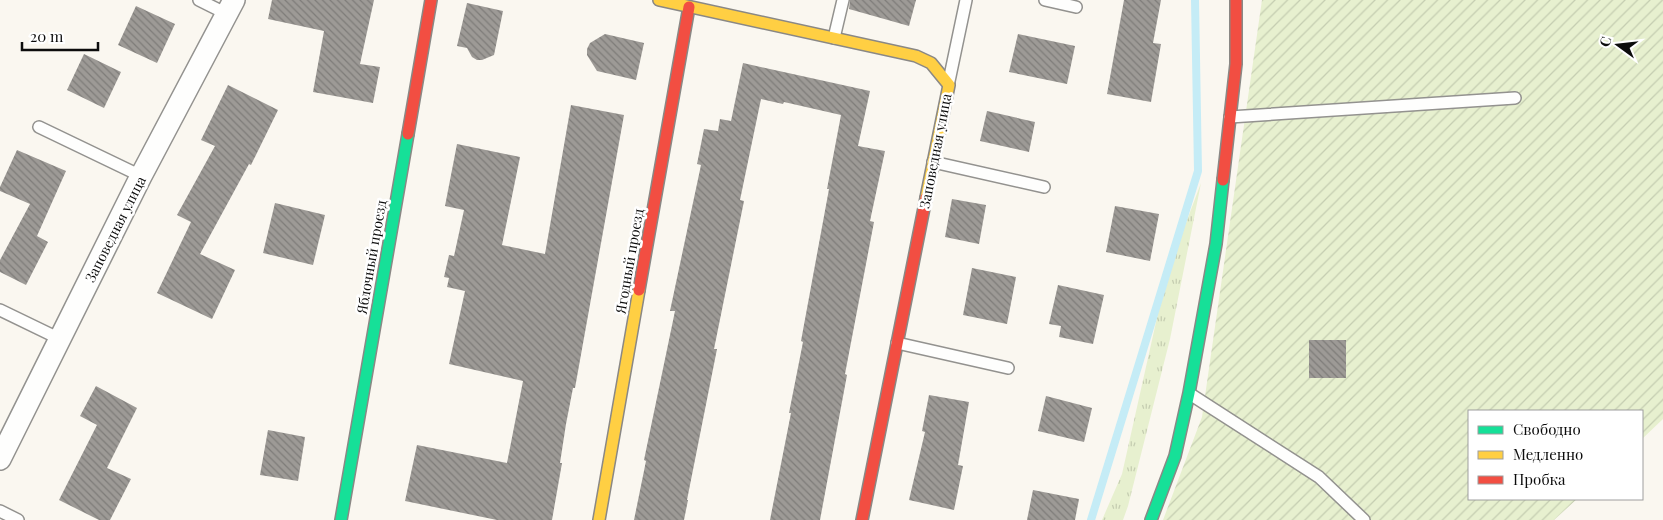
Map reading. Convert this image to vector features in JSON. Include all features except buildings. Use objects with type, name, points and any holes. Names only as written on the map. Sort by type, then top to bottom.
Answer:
[{"type":"street","name":"Яблочный проезд","points":[[341,520],[431,0]]},
{"type":"street","name":"Заповедная улица","points":[[659,0],[916,56],[930,63],[949,85],[862,520]]},
{"type":"street","points":[[1151,520],[1175,456],[1189,393],[1216,244],[1236,64],[1236,0]]},
{"type":"street","name":"Заповедная улица","points":[[0,459],[141,176],[231,7]]},
{"type":"street","name":"Ягодный проезд","points":[[598,520],[689,7]]},
{"type":"lane","points":[[199,0],[231,7]]},
{"type":"lane","points":[[834,38],[843,0]]},
{"type":"lane","points":[[949,85],[966,0]]},
{"type":"lane","points":[[1045,0],[1076,7]]},
{"type":"lane","points":[[1230,117],[1515,98]]},
{"type":"lane","points":[[39,127],[141,176]]},
{"type":"lane","points":[[933,162],[1044,187]]},
{"type":"lane","points":[[0,310],[60,339]]},
{"type":"lane","points":[[897,343],[1008,368]]},
{"type":"lane","points":[[1189,393],[1319,477],[1364,520]]},
{"type":"lane","points":[[0,512],[18,520]]},
{"type":"green space","points":[[1262,0],[1663,0],[1663,419],[1643,438],[1643,410],[1468,410],[1468,500],[1576,500],[1554,520],[1163,520],[1202,417]]},
{"type":"green space","points":[[1201,183],[1170,339],[1128,506],[1123,520],[1102,520],[1122,474],[1167,273]]},
{"type":"waterway","points":[[1091,520],[1198,171],[1195,0]]},
{"type":"traffic: fast","points":[[341,520],[408,134]]},
{"type":"traffic: fast","points":[[1151,520],[1175,456],[1189,393],[1216,244],[1223,180]]},
{"type":"traffic: slow","points":[[659,0],[916,56],[931,63],[949,85],[926,198]]},
{"type":"traffic: slow","points":[[599,520],[639,290]]},
{"type":"traffic: jam","points":[[408,134],[431,0]]},
{"type":"traffic: jam","points":[[1223,180],[1236,64],[1236,0]]},
{"type":"traffic: jam","points":[[639,290],[689,7]]},
{"type":"traffic: jam","points":[[862,520],[926,198]]}]
